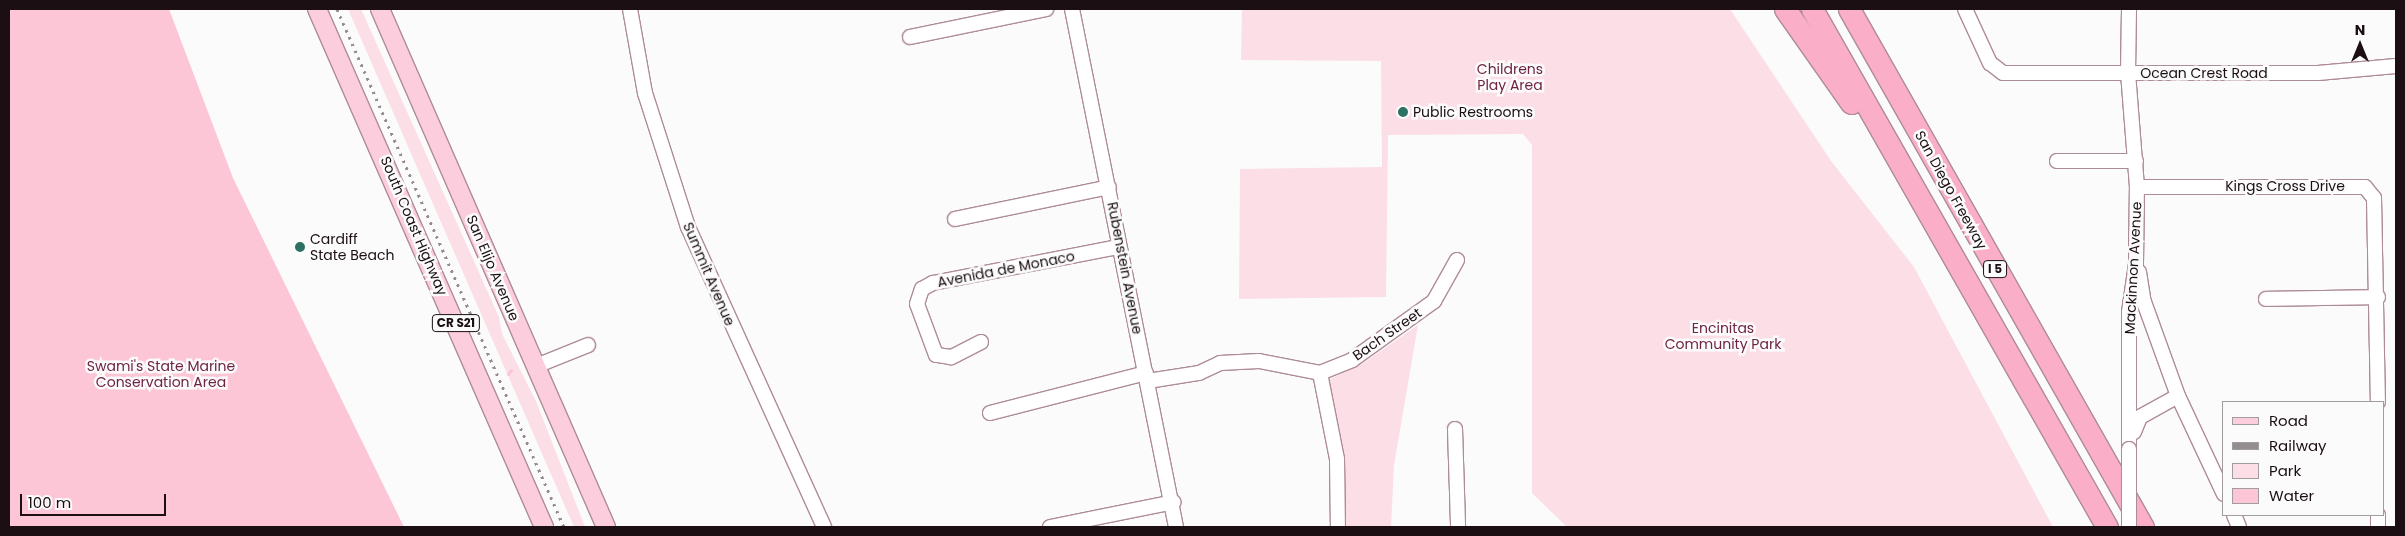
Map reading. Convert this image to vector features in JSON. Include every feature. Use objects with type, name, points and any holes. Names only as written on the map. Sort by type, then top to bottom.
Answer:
[{"type":"highway","points":[[1785,9],[1880,144]]},
{"type":"highway","points":[[1802,9],[1880,144],[2092,527]]},
{"type":"highway","points":[[1812,9],[2107,527]]},
{"type":"highway","points":[[1834,9],[2128,527]]},
{"type":"highway","name":"San Diego Freeway","points":[[1849,9],[2143,527]]},
{"type":"main road","name":"South Coast Highway","points":[[316,9],[544,527]]},
{"type":"main road","name":"San Elijo Avenue","points":[[380,9],[606,527]]},
{"type":"street","name":"Summit Avenue","points":[[630,9],[646,92],[685,219],[824,527]]},
{"type":"street","points":[[910,37],[1046,9]]},
{"type":"street","name":"Rubenstein Avenue","points":[[1072,9],[1119,246],[1174,502],[1176,527]]},
{"type":"street","name":"Ocean Crest Road","points":[[1965,9],[1990,63],[2011,74],[2318,73],[2396,66]]},
{"type":"street","name":"Mackinnon Avenue","points":[[2128,527],[2129,449],[2132,434],[2129,312],[2136,264],[2137,187],[2128,73],[2129,9]]},
{"type":"street","points":[[2057,161],[2136,161]]},
{"type":"street","points":[[955,219],[1108,187]]},
{"type":"street","name":"Kings Cross Drive","points":[[2137,187],[2365,188],[2374,198],[2378,298],[2378,401]]},
{"type":"street","name":"Avenida de Monaco","points":[[981,342],[951,357],[936,355],[917,304],[922,289],[933,282],[1119,246]]},
{"type":"street","name":"Bach Street","points":[[1320,372],[1352,360],[1434,301],[1457,260]]},
{"type":"street","points":[[2136,264],[2178,396],[2222,490]]},
{"type":"street","points":[[2266,299],[2378,298]]},
{"type":"street","points":[[536,366],[588,344]]},
{"type":"street","points":[[990,413],[1147,377],[1199,372],[1220,363],[1258,361],[1320,372],[1337,459],[1338,527]]},
{"type":"street","points":[[2132,434],[2140,417],[2178,396]]},
{"type":"street","points":[[1455,429],[1458,527]]},
{"type":"street","points":[[1050,527],[1174,502]]},
{"type":"green space","points":[[348,9],[361,9],[499,317],[502,334],[536,401],[585,527],[574,527]]},
{"type":"green space","name":"Encinitas Community Park","points":[[1242,9],[1730,9],[1831,161],[1914,267],[2053,527],[1567,527],[1532,493],[1532,145],[1523,134],[1388,135],[1386,297],[1239,299],[1240,169],[1382,167],[1381,61],[1241,60]]},
{"type":"green space","points":[[1418,325],[1394,465],[1391,527],[1344,527],[1341,444],[1328,380],[1362,364]]},
{"type":"water","name":"Swami's State Marine Conservation Area","points":[[9,9],[169,9],[233,178],[404,527],[9,527]]},
{"type":"waterway","points":[[508,374],[511,370]]},
{"type":"railway","points":[[337,9],[564,527]]},
{"type":"place","name":"Public Restrooms","points":[[1403,112]]},
{"type":"place","name":"Cardiff State Beach","points":[[300,247]]},
{"type":"park label","name":"Childrens Play Area","points":[[1510,78]]}]
